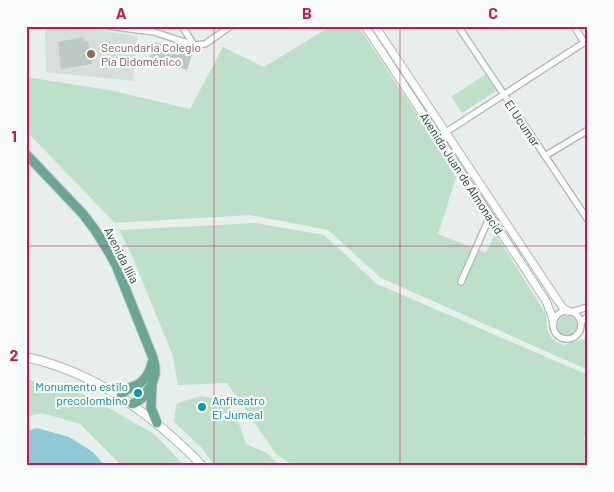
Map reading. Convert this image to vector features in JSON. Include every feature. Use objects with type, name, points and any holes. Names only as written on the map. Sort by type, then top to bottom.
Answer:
[{"type":"main road","name":"Avenida Illia","points":[[26,154],[83,214],[107,248],[116,265],[153,358],[155,374],[152,384],[151,408],[157,423]]},
{"type":"main road","points":[[26,357],[70,370],[121,396],[157,423],[202,466]]},
{"type":"main road","points":[[121,396],[128,387],[140,383],[146,378],[153,358]]},
{"type":"main road","points":[[132,404],[145,396],[152,384]]},
{"type":"street","points":[[108,26],[154,32],[194,45],[205,44],[231,26]]},
{"type":"street","points":[[182,26],[194,45]]},
{"type":"street","points":[[375,26],[558,301],[564,309],[578,317],[581,323],[580,332],[576,336]]},
{"type":"street","name":"El Ucumar","points":[[458,26],[587,218]]},
{"type":"street","points":[[438,137],[586,41],[574,26]]},
{"type":"street","name":"Avenida Juan de Almonacid","points":[[367,27],[546,301],[553,322]]},
{"type":"street","points":[[545,156],[588,130]]},
{"type":"street","points":[[461,282],[490,216]]},
{"type":"street","points":[[588,307],[560,313],[554,318],[553,322],[554,331],[560,338],[569,340],[588,331]]},
{"type":"street","points":[[581,323],[588,316]]},
{"type":"street","points":[[581,323],[588,325]]},
{"type":"shaded area","name":"Secundaria Colegio Pía Didoménico","points":[[45,28],[104,31],[137,36],[133,81],[46,72]]},
{"type":"green space","points":[[331,26],[358,26],[457,175],[438,234],[486,253],[495,233],[546,314],[548,330],[551,336],[563,345],[588,338],[588,370],[381,278],[328,230],[250,215],[115,223],[26,131],[26,77],[109,90],[190,109],[223,47],[264,67]]},
{"type":"green space","points":[[486,74],[496,91],[462,113],[451,97]]},
{"type":"green space","points":[[256,223],[324,235],[377,284],[588,375],[588,430],[583,439],[588,442],[588,466],[294,466],[276,454],[227,383],[178,385],[173,356],[132,256],[119,230]]},
{"type":"green space","points":[[567,316],[574,319],[577,326],[574,333],[567,336],[560,333],[557,326],[560,319]]},
{"type":"green space","points":[[26,379],[85,395],[153,433],[185,466],[122,466],[80,424],[42,413],[26,417]]},
{"type":"green space","points":[[201,396],[227,401],[239,424],[246,444],[267,453],[280,466],[215,466],[201,447],[174,422],[176,405]]},
{"type":"water","points":[[37,428],[69,437],[93,452],[105,466],[26,466],[26,431]]},
{"type":"building","points":[[83,37],[84,42],[88,41],[92,64],[61,69],[58,42]]},
{"type":"building","points":[[155,42],[192,55],[187,70],[150,57]]},
{"type":"place","name":"Secundaria Colegio Pía Didoménico","points":[[91,54]]},
{"type":"place","name":"Monumento estilo precolombino","points":[[138,393]]},
{"type":"place","name":"Anfiteatro El Jumeal","points":[[202,407]]}]
